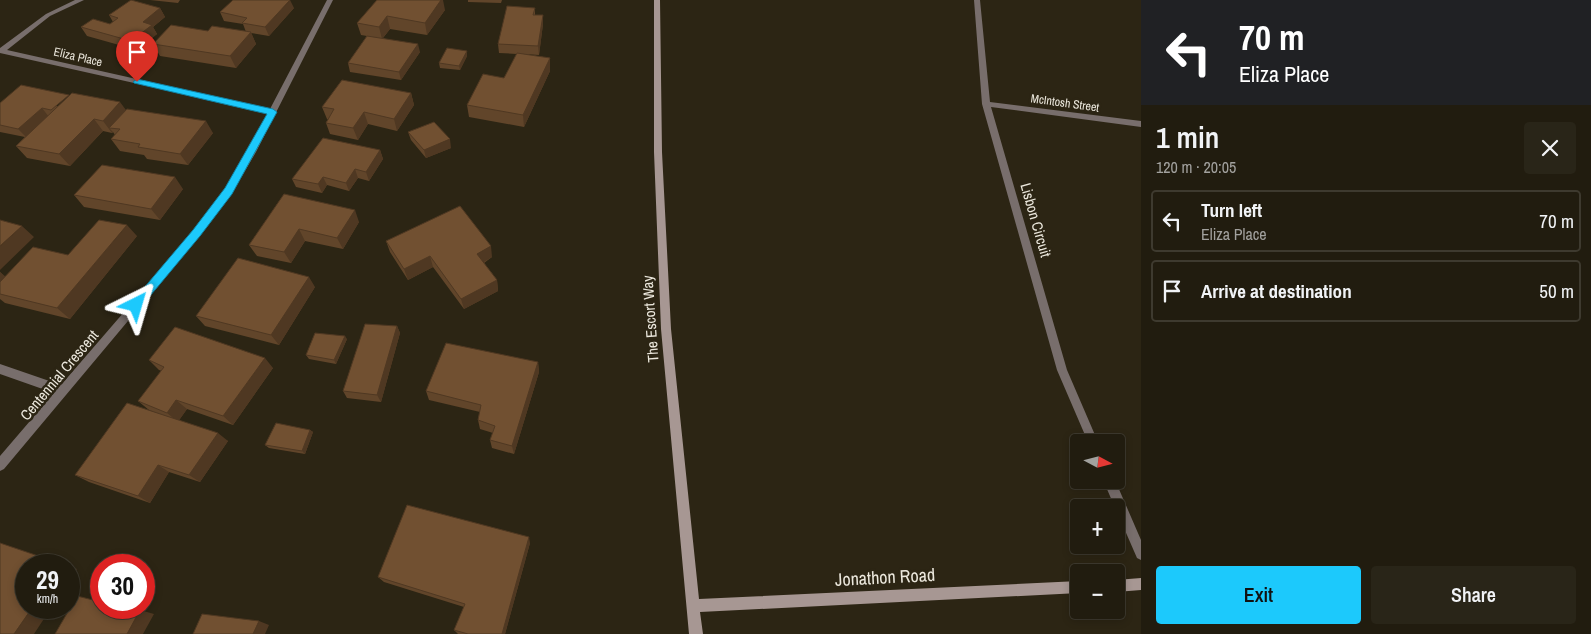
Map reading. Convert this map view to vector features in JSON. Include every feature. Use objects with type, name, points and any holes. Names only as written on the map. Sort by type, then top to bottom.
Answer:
[{"type":"main road","name":"The Escort Way","points":[[657,0],[658,152],[663,273],[679,473],[696,634]]},
{"type":"main road","points":[[1125,585],[1141,584]]},
{"type":"main road","name":"Jonathon Road","points":[[693,606],[1070,587]]},
{"type":"street","name":"Eliza Place","points":[[81,0],[48,15],[1,51],[273,112]]},
{"type":"street","name":"Centennial Crescent","points":[[0,464],[197,233],[229,191],[273,112],[330,0]]},
{"type":"street","name":"Lisbon Circuit","points":[[977,0],[986,104],[1062,370],[1090,434]]},
{"type":"street","name":"McIntosh Street","points":[[986,104],[1141,124]]},
{"type":"street","points":[[0,369],[63,391]]},
{"type":"street","points":[[1113,489],[1141,554]]},
{"type":"building","points":[[131,0],[160,8],[143,22],[152,25],[131,41],[81,27],[93,19],[110,24],[118,18],[109,15]]},
{"type":"building","points":[[233,0],[290,0],[265,27],[242,23],[247,18],[220,12]]},
{"type":"building","points":[[377,0],[441,0],[425,23],[387,16],[379,27],[357,23]]},
{"type":"building","points":[[507,6],[535,8],[533,15],[543,15],[538,46],[498,44]]},
{"type":"building","points":[[171,25],[208,31],[212,26],[251,32],[230,56],[153,44]]},
{"type":"building","points":[[367,36],[418,44],[399,72],[348,63]]},
{"type":"building","points":[[447,48],[467,51],[459,66],[439,63]]},
{"type":"building","points":[[517,53],[550,58],[523,115],[467,105],[483,74],[504,78]]},
{"type":"building","points":[[342,80],[411,93],[394,119],[364,112],[353,128],[326,123],[334,109],[322,107]]},
{"type":"building","points":[[21,85],[69,95],[51,110],[42,108],[18,129],[0,125],[0,103]]},
{"type":"building","points":[[72,93],[120,102],[103,121],[94,119],[59,154],[16,146]]},
{"type":"building","points":[[127,109],[206,121],[180,154],[138,147],[140,144],[111,139],[120,129],[109,128]]},
{"type":"building","points":[[434,122],[450,139],[424,150],[408,132]]},
{"type":"building","points":[[323,138],[380,150],[366,172],[355,169],[346,183],[323,177],[318,184],[292,179]]},
{"type":"building","points":[[102,165],[175,177],[151,209],[74,195]]},
{"type":"building","points":[[284,194],[355,210],[337,238],[299,229],[284,252],[249,245]]},
{"type":"building","points":[[460,206],[491,246],[477,254],[497,280],[461,299],[430,256],[404,269],[386,241]]},
{"type":"building","points":[[0,220],[22,226],[0,246]]},
{"type":"building","points":[[99,220],[127,225],[57,308],[0,294],[0,282],[33,247],[68,255]]},
{"type":"building","points":[[238,258],[309,277],[271,335],[196,316]]},
{"type":"building","points":[[365,324],[397,326],[377,395],[343,391]]},
{"type":"building","points":[[175,327],[265,358],[223,416],[176,400],[167,413],[138,401],[164,367],[149,360]]},
{"type":"building","points":[[315,333],[345,336],[334,360],[306,355]]},
{"type":"building","points":[[446,343],[538,362],[512,446],[490,440],[495,426],[478,420],[481,405],[426,391]]},
{"type":"building","points":[[127,403],[218,433],[189,475],[158,465],[138,496],[75,475]]},
{"type":"building","points":[[276,423],[310,430],[302,451],[265,445]]},
{"type":"building","points":[[407,505],[529,537],[502,634],[468,634],[454,630],[465,604],[378,577]]},
{"type":"building","points":[[0,543],[32,554],[15,554],[15,619],[24,619],[14,634],[0,634]]},
{"type":"building","points":[[80,597],[90,599],[90,619],[135,619],[127,634],[55,634],[64,619],[80,619]]},
{"type":"building","points":[[202,614],[259,621],[253,634],[193,634]]},
{"type":"route","points":[[136,305],[197,233],[229,191],[273,112],[137,82]]}]
